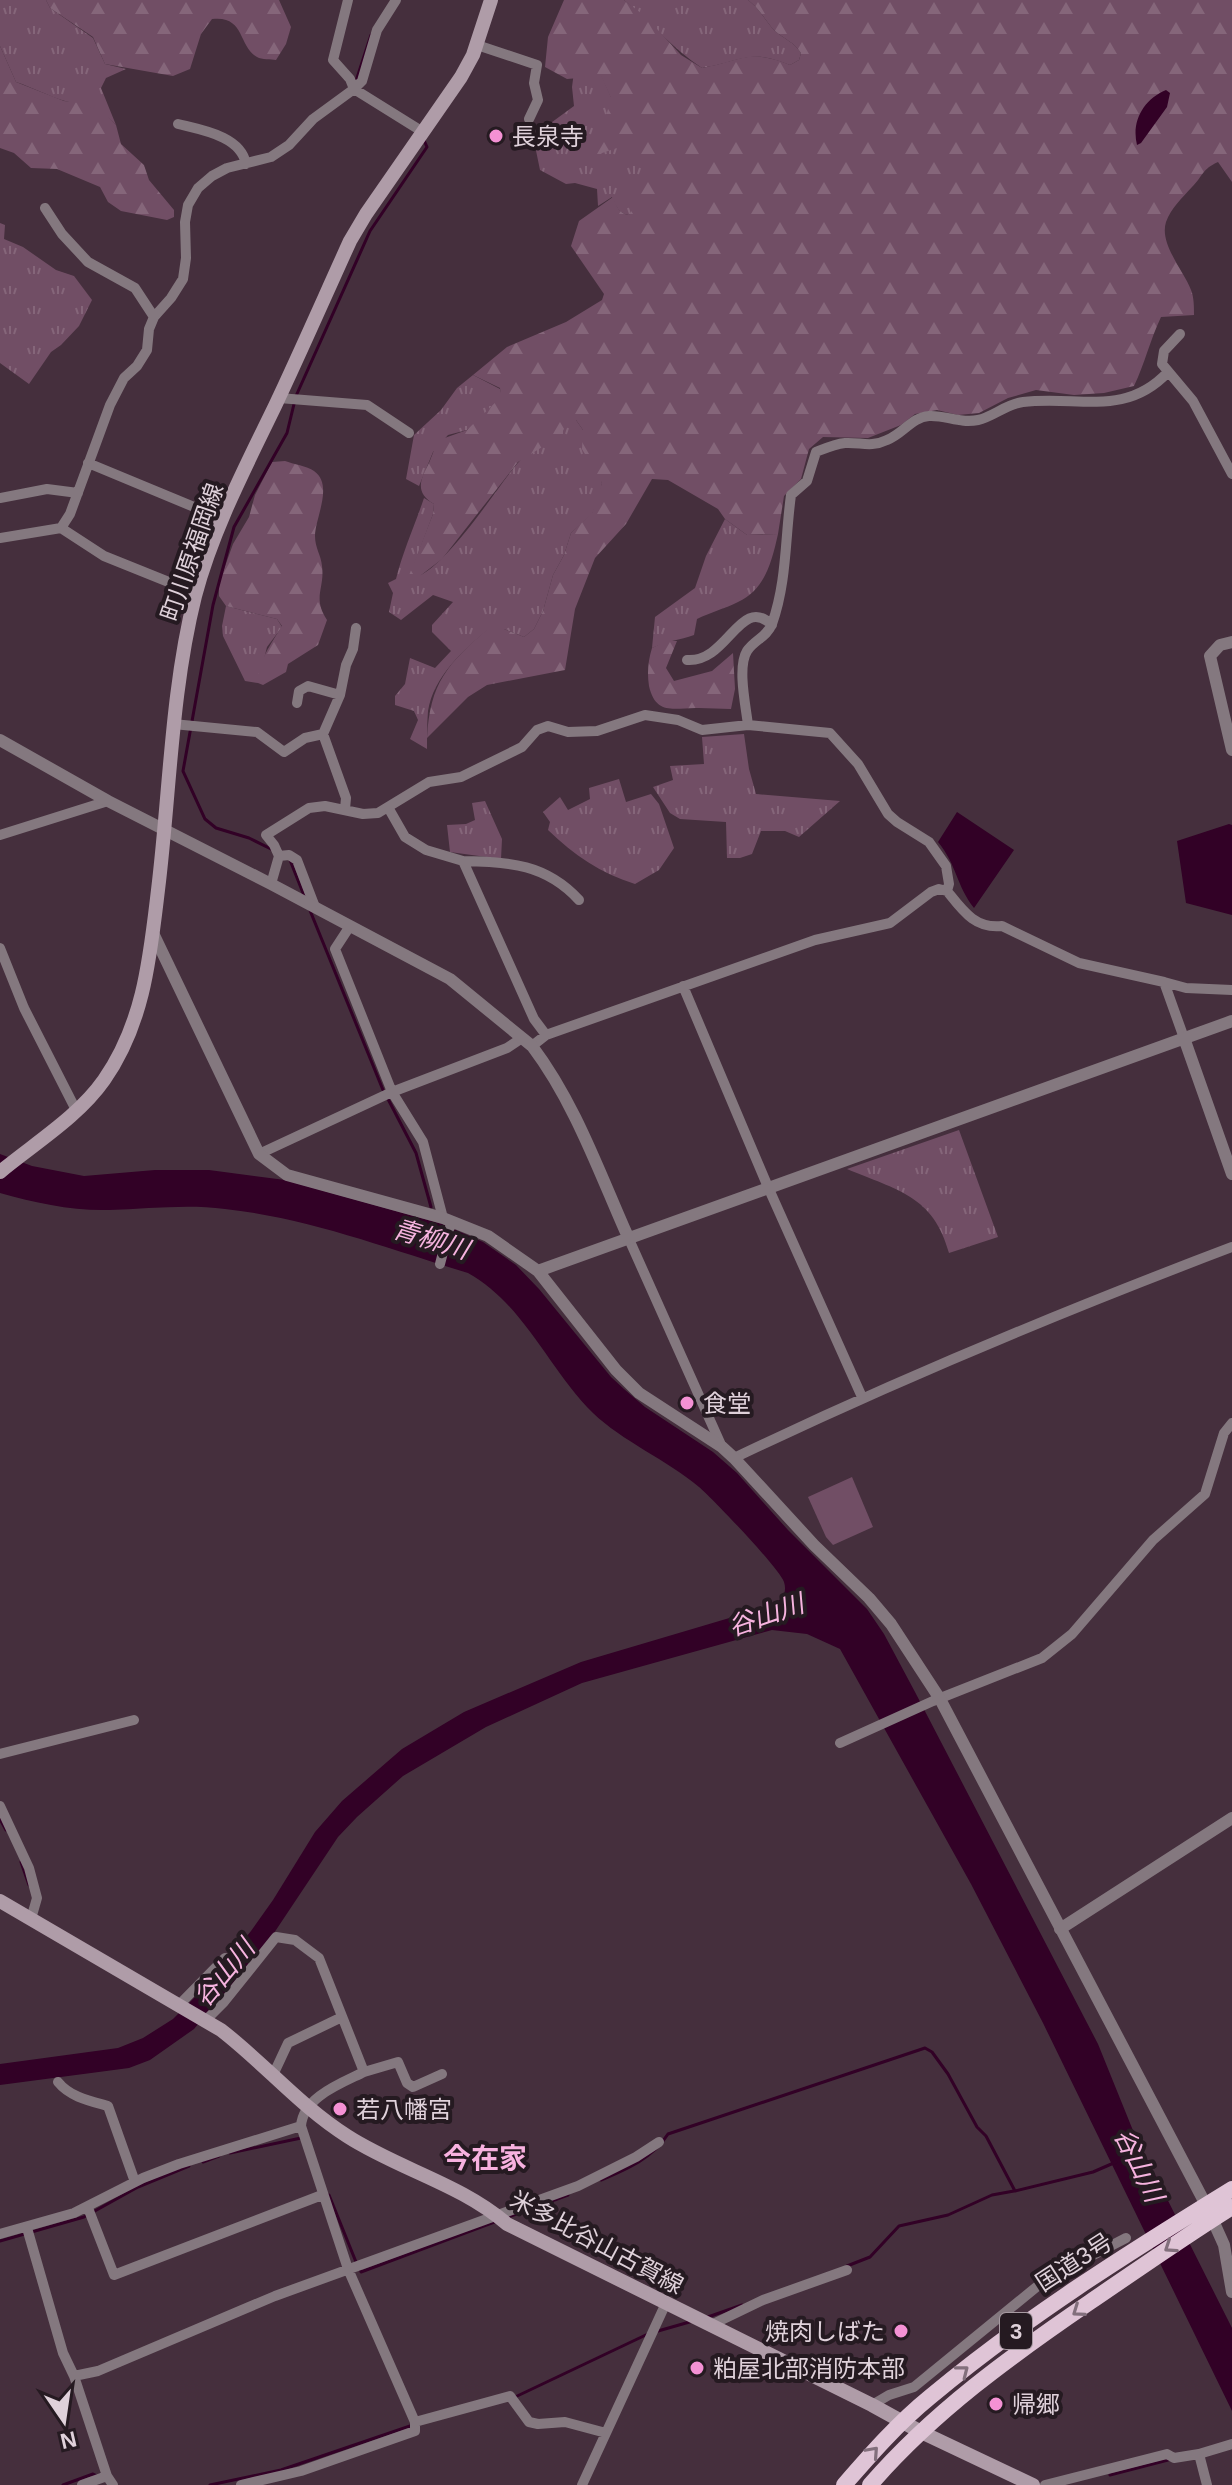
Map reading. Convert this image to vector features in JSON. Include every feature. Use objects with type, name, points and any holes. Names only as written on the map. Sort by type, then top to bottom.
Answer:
[{"type":"highway","name":"国道3号","points":[[1202,2217],[1232,2189]]},
{"type":"highway","name":"国道3号","points":[[844,2485],[903,2421],[929,2398],[1049,2306],[1135,2251],[1202,2217],[1232,2207]]},
{"type":"highway","name":"国道3号","points":[[870,2485],[921,2432],[1135,2251]]},
{"type":"main road","name":"町川原福岡線","points":[[0,1172],[76,1110],[103,1081],[129,1038],[145,986],[153,933],[173,724],[183,652],[196,593],[223,519],[350,241],[461,77],[477,45],[491,0]]},
{"type":"main road","name":"米多比谷山古賀線","points":[[3,1905],[230,2036],[274,2073],[308,2108],[346,2136],[497,2215],[507,2224],[1033,2485]]},
{"type":"street","points":[[348,0],[333,60],[350,79],[354,89],[423,132]]},
{"type":"street","points":[[61,528],[78,493],[110,405],[124,378],[137,366],[147,350],[149,329],[154,317],[183,279],[185,222],[188,205],[198,188],[212,176],[271,157],[289,145],[313,119],[354,89],[362,81],[377,30],[396,0]]},
{"type":"street","points":[[477,45],[537,65],[534,83],[538,100],[529,119]]},
{"type":"street","points":[[178,124],[201,129],[238,144],[246,164]]},
{"type":"street","points":[[45,208],[62,234],[88,262],[135,288],[154,317]]},
{"type":"street","points":[[1180,334],[1164,351],[1162,364],[1193,401],[1232,474]]},
{"type":"street","points":[[748,725],[743,665],[748,651],[772,625],[787,561],[785,541],[791,495],[807,481],[816,452],[848,442],[864,446],[888,440],[916,419],[930,416],[960,422],[980,420],[1022,402],[1097,403],[1130,398],[1147,391],[1168,372]]},
{"type":"street","points":[[279,398],[367,405],[409,433]]},
{"type":"street","points":[[88,463],[223,519]]},
{"type":"street","points":[[0,498],[47,489],[78,493]]},
{"type":"street","points":[[0,538],[61,528],[104,556],[196,593]]},
{"type":"street","points":[[687,660],[696,661],[712,655],[741,622],[754,616],[763,617],[772,625]]},
{"type":"street","points":[[345,809],[346,798],[323,734],[340,695],[356,628]]},
{"type":"street","points":[[1232,642],[1220,645],[1210,656],[1232,750]]},
{"type":"street","points":[[297,703],[299,691],[308,686],[340,695]]},
{"type":"street","points":[[271,884],[279,856],[266,835],[309,808],[325,806],[363,814],[378,813],[429,782],[461,777],[522,747],[537,730],[548,726],[568,732],[597,731],[645,715],[670,718],[702,730],[748,725],[822,730],[837,737],[858,764],[888,814],[929,842],[946,866],[947,891]]},
{"type":"street","points":[[173,724],[257,732],[284,752],[305,738],[323,734]]},
{"type":"street","points":[[0,740],[108,801],[450,979],[527,1042],[564,1092],[722,1447]]},
{"type":"street","points":[[0,835],[108,801]]},
{"type":"street","points":[[389,809],[405,837],[426,850],[463,861],[522,866],[547,873],[563,883],[579,900]]},
{"type":"street","points":[[279,856],[289,855],[297,860],[315,907]]},
{"type":"street","points":[[463,861],[534,1019],[546,1035]]},
{"type":"street","points":[[259,1154],[392,1092],[507,1048],[815,940],[890,923],[939,889],[947,891],[979,925],[989,928],[1002,926],[1079,963],[1186,988],[1232,990]]},
{"type":"street","points":[[350,926],[335,949],[392,1092],[423,1142],[448,1223],[440,1264]]},
{"type":"street","points":[[153,933],[259,1154],[287,1175],[488,1236],[538,1271],[565,1308],[631,1385],[734,1458],[891,1624],[936,1700],[1060,1929],[1202,2217],[1224,2245],[1231,2289]]},
{"type":"street","points":[[0,948],[24,1008],[76,1110]]},
{"type":"street","points":[[1164,982],[1232,1174]]},
{"type":"street","points":[[683,986],[862,1397]]},
{"type":"street","points":[[538,1271],[1232,1021]]},
{"type":"street","points":[[734,1458],[862,1397],[1144,1280],[1232,1247]]},
{"type":"street","points":[[840,1743],[936,1700],[1042,1658],[1072,1634],[1153,1540],[1205,1494],[1224,1433],[1232,1423]]},
{"type":"street","points":[[0,1754],[134,1720]]},
{"type":"street","points":[[0,1806],[29,1868],[37,1898],[31,1919]]},
{"type":"street","points":[[1060,1929],[1232,1818]]},
{"type":"street","points":[[205,2020],[224,2002],[276,1937],[295,1940],[319,1958],[364,2072]]},
{"type":"street","points":[[179,2005],[225,1958]]},
{"type":"street","points":[[274,2073],[288,2043],[342,2017]]},
{"type":"street","points":[[241,2485],[301,2471],[415,2431],[415,2422],[348,2269],[301,2126],[308,2108],[332,2088],[364,2072],[398,2062],[407,2083],[413,2087],[442,2074]]},
{"type":"street","points":[[58,2082],[77,2096],[108,2106],[135,2182]]},
{"type":"street","points":[[0,2234],[88,2208],[135,2182],[179,2164],[301,2126]]},
{"type":"street","points":[[74,2376],[98,2371],[256,2303],[578,2186],[659,2142]]},
{"type":"street","points":[[88,2208],[114,2275],[322,2195]]},
{"type":"street","points":[[27,2228],[63,2353],[110,2480],[82,2485]]},
{"type":"street","points":[[872,2405],[889,2395],[914,2387],[1045,2280],[1135,2251]]},
{"type":"street","points":[[711,2325],[763,2300],[847,2270]]},
{"type":"street","points":[[582,2485],[666,2303]]},
{"type":"street","points":[[415,2422],[510,2396],[529,2422],[565,2422],[606,2433]]},
{"type":"street","points":[[1045,2485],[1167,2454],[1174,2458],[1232,2444]]},
{"type":"street","points":[[1199,2454],[1207,2485]]},
{"type":"green space","points":[[0,0],[46,0],[50,8],[93,38],[105,64],[126,69],[106,78],[101,88],[116,125],[92,108],[16,82],[0,46]]},
{"type":"green space","points":[[46,0],[279,0],[291,27],[286,44],[276,60],[264,59],[251,52],[236,26],[223,19],[212,19],[201,34],[190,69],[173,76],[105,64],[93,37],[50,8]]},
{"type":"green space","points":[[564,0],[624,0],[646,17],[681,55],[702,68],[754,57],[790,65],[799,60],[801,53],[798,49],[775,31],[748,0],[1232,0],[1232,182],[1218,162],[1206,170],[1168,217],[1166,239],[1191,290],[1194,315],[1161,317],[1134,386],[1104,393],[1074,395],[1036,390],[1008,398],[979,413],[958,415],[937,410],[915,414],[901,425],[868,438],[823,437],[809,449],[801,479],[784,496],[778,534],[747,535],[725,519],[718,509],[668,480],[652,479],[626,524],[595,558],[575,609],[565,670],[487,685],[468,697],[427,738],[437,689],[443,676],[462,653],[489,628],[504,629],[524,637],[534,629],[571,533],[592,513],[602,483],[582,449],[583,430],[576,420],[569,420],[560,436],[518,462],[442,559],[416,579],[408,578],[434,504],[424,496],[421,487],[423,477],[439,440],[467,430],[501,397],[500,388],[473,375],[507,347],[566,322],[602,300],[604,294],[571,246],[579,221],[613,197],[620,211],[629,215],[633,209],[626,193],[628,181],[655,180],[660,175],[657,170],[645,167],[626,145],[598,157],[589,156],[601,135],[611,98],[601,76],[567,79],[545,67],[548,37]]},
{"type":"green space","points":[[624,0],[748,0],[775,31],[798,49],[801,53],[799,60],[790,65],[755,57],[702,68]]},
{"type":"green space","points":[[0,46],[16,82],[103,112],[116,125],[121,144],[144,165],[149,180],[174,210],[174,217],[167,220],[121,211],[108,202],[100,187],[57,169],[31,168],[14,153],[0,148]]},
{"type":"green space","points":[[599,70],[629,138],[664,166],[652,194],[629,215],[620,211],[612,197],[598,206],[597,189],[575,183],[566,184],[540,170],[533,136],[574,106],[574,72]]},
{"type":"green space","points":[[0,223],[5,225],[4,239],[23,247],[56,270],[74,276],[92,300],[79,326],[51,352],[29,384],[0,363]]},
{"type":"green space","points":[[473,375],[500,389],[502,397],[467,430],[448,435],[433,452],[419,486],[406,479],[414,435]]},
{"type":"green space","points":[[568,420],[576,420],[583,430],[602,483],[592,514],[571,533],[534,629],[524,637],[504,629],[489,629],[443,675],[428,711],[427,749],[410,739],[418,720],[414,711],[395,705],[395,696],[405,684],[410,658],[435,668],[451,651],[432,632],[432,625],[453,602],[433,595],[401,620],[389,612],[393,593],[388,583],[396,579],[424,498],[434,504],[433,514],[409,578],[421,575],[436,564],[523,458]]},
{"type":"green space","points":[[285,461],[314,471],[323,485],[315,536],[322,566],[320,605],[327,620],[318,645],[288,664],[286,672],[263,685],[258,683],[260,667],[282,626],[277,619],[226,606],[219,596],[219,583],[233,544],[249,517],[255,495],[272,462]]},
{"type":"green space","points":[[725,519],[747,535],[778,534],[766,574],[747,597],[697,619],[694,635],[652,648],[655,617],[695,588],[706,556]]},
{"type":"green space","points":[[226,606],[277,619],[282,627],[267,647],[258,683],[245,681],[223,636]]},
{"type":"green space","points":[[666,641],[677,641],[666,668],[674,681],[712,671],[733,653],[735,689],[731,709],[668,708],[657,702],[649,686],[649,662],[652,648]]},
{"type":"green space","points":[[744,734],[756,794],[840,801],[799,837],[785,831],[761,831],[752,854],[727,858],[726,822],[680,819],[670,813],[653,787],[673,780],[670,766],[704,764],[702,737]]},
{"type":"green space","points":[[619,779],[626,802],[651,794],[659,804],[674,848],[659,870],[635,884],[599,869],[568,847],[548,830],[550,822],[543,812],[560,797],[568,810],[590,799],[589,788]]},
{"type":"green space","points":[[485,801],[502,839],[501,859],[450,852],[447,825],[475,820],[472,803]]},
{"type":"green space","points":[[959,1130],[998,1237],[949,1253],[934,1219],[923,1207],[897,1190],[847,1169]]},
{"type":"green space","points":[[852,1477],[873,1527],[833,1545],[826,1537],[808,1497]]},
{"type":"water","points":[[1166,90],[1170,93],[1167,107],[1137,145],[1136,128],[1141,112],[1151,99]]},
{"type":"water","points":[[957,812],[1014,850],[974,908],[938,842]]},
{"type":"water","points":[[1232,825],[1232,915],[1186,903],[1177,841]]},
{"type":"water","points":[[0,1154],[32,1166],[84,1176],[155,1170],[209,1170],[285,1180],[442,1224],[483,1242],[516,1265],[611,1377],[645,1407],[713,1452],[737,1473],[788,1530],[867,1609],[915,1692],[1098,2044],[1134,2133],[1232,2328],[1232,2411],[1043,2023],[971,1884],[840,1649],[807,1634],[772,1630],[582,1683],[486,1727],[403,1776],[357,1817],[338,1837],[270,1939],[194,2029],[150,2060],[129,2068],[0,2085],[0,2064],[118,2048],[143,2038],[173,2019],[209,1983],[251,1931],[315,1832],[342,1801],[402,1749],[464,1712],[581,1662],[770,1606],[782,1597],[785,1587],[759,1549],[699,1487],[617,1433],[593,1413],[505,1302],[468,1273],[348,1235],[256,1213],[196,1207],[81,1209],[14,1197],[0,1193]]},
{"type":"waterway","points":[[356,81],[371,35]]},
{"type":"waterway","points":[[296,396],[370,231],[427,147],[423,138]]},
{"type":"waterway","points":[[273,850],[249,838],[216,828],[205,819],[183,771],[213,605],[234,527],[287,433],[294,404]]},
{"type":"waterway","points":[[290,860],[305,898]]},
{"type":"waterway","points":[[309,908],[383,1090]]},
{"type":"waterway","points":[[388,1099],[416,1153],[431,1207]]},
{"type":"waterway","points":[[0,1819],[6,1830]]},
{"type":"waterway","points":[[21,1862],[29,1885]]},
{"type":"waterway","name":"谷山川","points":[[601,2180],[647,2156],[668,2134],[925,2048],[932,2052],[948,2074],[1015,2191],[1093,2172],[1116,2162]]},
{"type":"waterway","points":[[230,2153],[301,2138]]},
{"type":"waterway","points":[[203,2162],[219,2156]]},
{"type":"waterway","points":[[0,2241],[84,2217],[138,2187],[189,2166]]},
{"type":"waterway","points":[[847,2266],[870,2257],[899,2226],[948,2215],[992,2195],[1014,2191]]},
{"type":"waterway","points":[[329,2195],[356,2262]]},
{"type":"waterway","points":[[508,2217],[568,2195]]},
{"type":"waterway","points":[[360,2268],[361,2272],[497,2221]]},
{"type":"waterway","points":[[708,2317],[742,2305]]},
{"type":"waterway","points":[[658,2331],[693,2321]]},
{"type":"waterway","points":[[513,2398],[650,2333]]},
{"type":"waterway","points":[[210,2485],[281,2470],[413,2425]]},
{"type":"waterway","points":[[1110,2475],[1168,2460]]},
{"type":"waterway","points":[[63,2485],[93,2474],[97,2476]]},
{"type":"place","name":"長泉寺","points":[[496,136]]},
{"type":"place","name":"食堂","points":[[687,1403]]},
{"type":"place","name":"若八幡宮","points":[[340,2109]]},
{"type":"place","name":"焼肉しばた","points":[[901,2331]]},
{"type":"place","name":"粕屋北部消防本部","points":[[697,2368]]},
{"type":"place","name":"帰郷","points":[[996,2404]]},
{"type":"district","name":"今在家","points":[[485,2158]]},
{"type":"water label","name":"青柳川","points":[[431,1239]]}]
